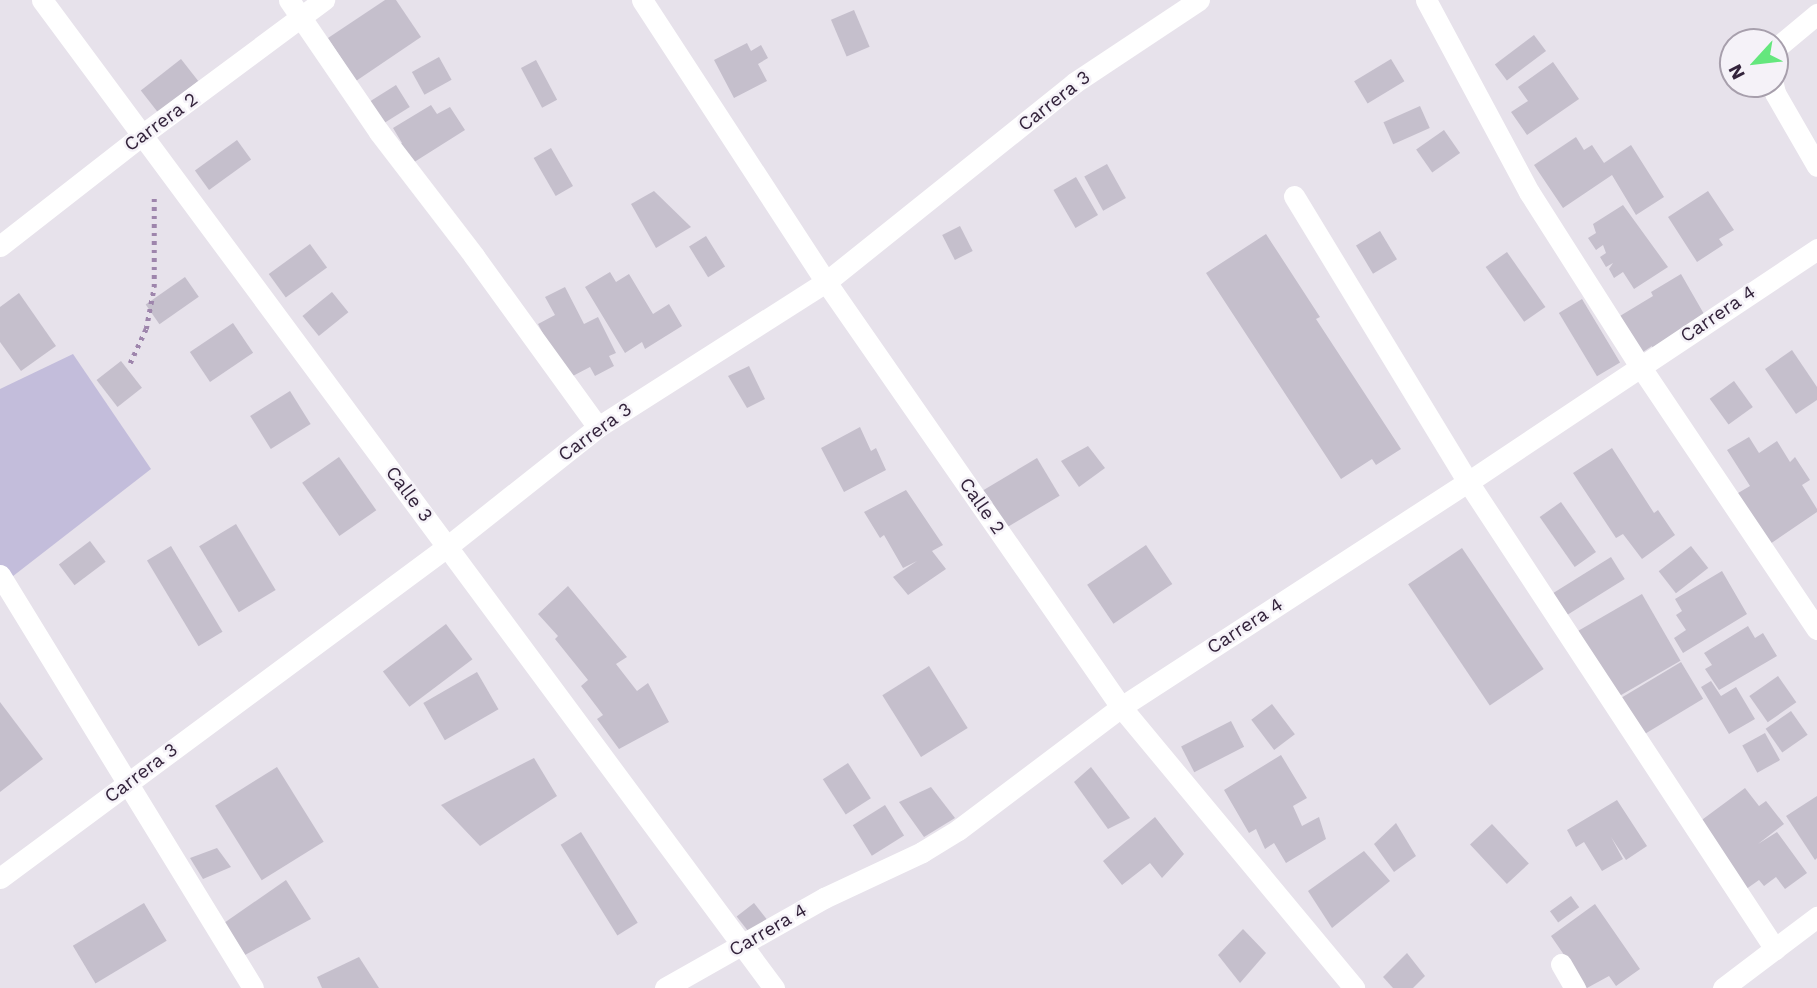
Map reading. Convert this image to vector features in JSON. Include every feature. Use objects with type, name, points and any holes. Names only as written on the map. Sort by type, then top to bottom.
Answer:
[{"type":"street","name":"Calle 3","points":[[42,0],[774,988]]},
{"type":"street","name":"Carrera 2","points":[[0,246],[142,135],[227,74],[293,14],[324,0]]},
{"type":"street","name":"Calle 2","points":[[642,0],[826,282],[1121,707],[1354,988]]},
{"type":"street","name":"Carrera 3","points":[[0,878],[447,546],[594,430],[826,282],[1074,83],[1199,0]]},
{"type":"street","points":[[1426,0],[1528,192],[1640,366],[1817,629]]},
{"type":"street","points":[[1789,37],[1817,13]]},
{"type":"street","points":[[293,14],[474,256],[594,430]]},
{"type":"street","points":[[1777,98],[1817,166]]},
{"type":"street","points":[[1294,196],[1468,482],[1775,949]]},
{"type":"street","name":"Carrera 4","points":[[665,988],[824,898],[922,852],[958,830],[1121,707],[1468,482],[1817,249]]},
{"type":"street","points":[[0,575],[253,988]]},
{"type":"street","points":[[1723,988],[1817,917]]},
{"type":"street","points":[[1560,964],[1575,988]]},
{"type":"path","points":[[130,363],[146,329],[154,286],[153,208],[160,158]]},
{"type":"shaded area","points":[[73,354],[151,469],[8,580],[0,569],[0,389]]},
{"type":"building","points":[[385,0],[396,0],[421,37],[356,81],[328,38]]},
{"type":"building","points":[[854,10],[870,47],[847,57],[831,20]]},
{"type":"building","points":[[1534,35],[1546,51],[1507,80],[1495,64]]},
{"type":"building","points":[[747,43],[751,51],[761,45],[768,58],[758,64],[767,81],[734,98],[714,60]]},
{"type":"building","points":[[439,57],[452,80],[424,95],[412,72]]},
{"type":"building","points":[[181,59],[198,81],[158,112],[141,90]]},
{"type":"building","points":[[1391,59],[1404,81],[1368,103],[1354,81]]},
{"type":"building","points":[[536,60],[557,100],[542,108],[521,68]]},
{"type":"building","points":[[1553,62],[1579,99],[1527,135],[1511,112],[1528,101],[1518,87]]},
{"type":"building","points":[[396,85],[410,107],[383,123],[370,101]]},
{"type":"building","points":[[431,105],[437,114],[450,107],[465,130],[408,166],[396,147],[402,143],[393,128]]},
{"type":"building","points":[[1420,106],[1430,128],[1393,144],[1383,122]]},
{"type":"building","points":[[1444,130],[1460,153],[1432,172],[1416,150]]},
{"type":"building","points":[[1576,137],[1584,150],[1592,145],[1604,163],[1631,145],[1664,197],[1636,215],[1612,175],[1563,208],[1534,165]]},
{"type":"building","points":[[237,140],[251,159],[209,190],[195,171]]},
{"type":"building","points":[[551,148],[573,186],[556,196],[534,158]]},
{"type":"building","points":[[1107,164],[1126,198],[1103,211],[1084,177]]},
{"type":"building","points":[[1076,177],[1098,215],[1075,228],[1053,190]]},
{"type":"building","points":[[654,191],[691,227],[656,248],[631,204]]},
{"type":"building","points":[[1708,191],[1734,230],[1719,239],[1723,245],[1697,262],[1668,217]]},
{"type":"building","points":[[1623,205],[1668,267],[1634,289],[1623,272],[1614,278],[1609,269],[1613,263],[1606,267],[1600,257],[1606,253],[1603,245],[1596,250],[1588,238],[1596,233],[1593,224]]},
{"type":"building","points":[[960,226],[973,251],[955,260],[942,235]]},
{"type":"building","points":[[1380,231],[1397,259],[1373,274],[1356,245]]},
{"type":"building","points":[[1266,234],[1320,317],[1316,319],[1401,449],[1376,465],[1372,459],[1341,479],[1206,273]]},
{"type":"building","points":[[706,236],[725,267],[708,277],[689,247]]},
{"type":"building","points":[[310,244],[327,267],[286,297],[269,274]]},
{"type":"building","points":[[1507,252],[1545,307],[1524,322],[1486,267]]},
{"type":"building","points":[[610,272],[616,282],[629,274],[653,314],[669,304],[682,326],[645,349],[642,342],[625,353],[585,287]]},
{"type":"building","points":[[1681,274],[1704,314],[1653,349],[1652,346],[1637,356],[1615,319],[1653,296],[1651,292]]},
{"type":"building","points":[[185,277],[199,297],[159,324],[146,305]]},
{"type":"building","points":[[565,287],[584,324],[598,317],[616,353],[609,356],[614,366],[595,376],[590,367],[569,378],[563,373],[538,324],[555,315],[545,297]]},
{"type":"building","points":[[332,292],[348,312],[319,336],[302,316]]},
{"type":"building","points":[[19,293],[56,346],[21,371],[0,342],[0,307]]},
{"type":"building","points":[[1582,299],[1620,362],[1597,376],[1559,313]]},
{"type":"building","points":[[233,323],[253,353],[210,382],[190,352]]},
{"type":"building","points":[[1792,350],[1817,387],[1817,400],[1796,414],[1765,369]]},
{"type":"building","points":[[121,361],[142,388],[118,407],[97,380]]},
{"type":"building","points":[[749,366],[765,399],[747,408],[728,376]]},
{"type":"building","points":[[1734,381],[1753,407],[1729,425],[1710,399]]},
{"type":"building","points":[[290,391],[311,424],[271,449],[250,416]]},
{"type":"building","points":[[860,427],[871,451],[876,448],[886,470],[844,492],[821,448]]},
{"type":"building","points":[[1749,437],[1759,453],[1777,441],[1790,462],[1795,457],[1810,480],[1802,485],[1817,509],[1817,512],[1764,548],[1733,496],[1750,486],[1727,450]]},
{"type":"building","points":[[1088,446],[1105,468],[1079,487],[1061,461]]},
{"type":"building","points":[[1612,448],[1654,513],[1658,510],[1675,535],[1642,559],[1623,534],[1616,538],[1573,473]]},
{"type":"building","points":[[339,457],[376,510],[339,536],[302,483]]},
{"type":"building","points":[[1037,458],[1060,496],[1000,532],[977,494]]},
{"type":"building","points":[[906,490],[943,545],[932,551],[946,569],[908,595],[893,577],[917,561],[903,568],[884,535],[880,538],[864,512]]},
{"type":"building","points":[[1561,502],[1596,552],[1575,567],[1540,517]]},
{"type":"building","points":[[236,524],[276,590],[239,612],[199,546]]},
{"type":"building","points":[[90,541],[106,562],[75,585],[59,564]]},
{"type":"building","points":[[1146,545],[1172,584],[1113,624],[1087,585]]},
{"type":"building","points":[[171,546],[223,632],[199,646],[147,560]]},
{"type":"building","points":[[1691,546],[1708,568],[1676,593],[1659,571]]},
{"type":"building","points":[[1462,548],[1544,669],[1490,705],[1408,584]]},
{"type":"building","points":[[1611,557],[1625,579],[1559,620],[1546,598]]},
{"type":"building","points":[[1722,571],[1747,614],[1683,653],[1674,638],[1686,630],[1676,615],[1682,611],[1675,599]]},
{"type":"building","points":[[568,586],[627,657],[616,664],[637,691],[648,683],[669,722],[619,749],[597,719],[603,715],[581,686],[588,680],[555,639],[558,636],[538,614]]},
{"type":"building","points":[[1642,594],[1680,661],[1616,698],[1578,631]]},
{"type":"building","points":[[446,624],[472,659],[409,707],[383,672]]},
{"type":"building","points":[[1748,626],[1755,638],[1763,633],[1777,656],[1719,690],[1705,669],[1712,665],[1704,653]]},
{"type":"building","points":[[1681,662],[1703,699],[1641,736],[1618,700]]},
{"type":"building","points":[[929,666],[968,728],[921,757],[882,695]]},
{"type":"building","points":[[477,672],[499,709],[445,740],[423,703]]},
{"type":"building","points":[[1778,676],[1796,702],[1768,722],[1749,696]]},
{"type":"building","points":[[1711,681],[1721,696],[1736,687],[1755,719],[1729,734],[1701,687]]},
{"type":"building","points":[[0,702],[43,759],[0,792]]},
{"type":"building","points":[[1272,704],[1295,734],[1274,750],[1251,720]]},
{"type":"building","points":[[1791,711],[1808,735],[1782,753],[1766,729]]},
{"type":"building","points":[[1231,721],[1244,747],[1194,772],[1181,746]]},
{"type":"building","points":[[1765,733],[1780,760],[1757,773],[1742,746]]},
{"type":"building","points":[[1281,755],[1307,798],[1293,806],[1302,826],[1319,817],[1326,839],[1286,863],[1274,843],[1265,849],[1256,829],[1249,833],[1224,790]]},
{"type":"building","points":[[534,758],[557,796],[480,846],[441,805]]},
{"type":"building","points":[[848,763],[871,798],[846,815],[823,779]]},
{"type":"building","points":[[277,767],[324,842],[262,880],[215,806]]},
{"type":"building","points":[[1091,767],[1130,818],[1108,829],[1074,782]]},
{"type":"building","points":[[931,787],[955,818],[924,837],[899,802]]},
{"type":"building","points":[[1745,788],[1759,806],[1766,801],[1784,824],[1758,844],[1777,832],[1807,873],[1785,889],[1776,877],[1764,886],[1759,880],[1742,892],[1695,825]]},
{"type":"building","points":[[1817,796],[1817,858],[1815,860],[1786,816]]},
{"type":"building","points":[[1617,800],[1647,846],[1626,860],[1611,837],[1623,859],[1602,871],[1584,842],[1576,847],[1567,830]]},
{"type":"building","points":[[885,805],[904,836],[872,856],[853,825]]},
{"type":"building","points":[[1155,817],[1184,854],[1162,878],[1150,863],[1122,885],[1103,861]]},
{"type":"building","points":[[1396,823],[1416,856],[1394,872],[1374,844]]},
{"type":"building","points":[[1492,824],[1529,863],[1507,884],[1470,844]]},
{"type":"building","points":[[581,832],[638,923],[617,935],[561,845]]},
{"type":"building","points":[[217,848],[231,867],[203,879],[190,858]]},
{"type":"building","points":[[1364,851],[1390,881],[1332,928],[1308,891]]},
{"type":"building","points":[[286,880],[311,919],[245,955],[224,923]]},
{"type":"building","points":[[1571,896],[1579,907],[1558,923],[1550,911]]},
{"type":"building","points":[[144,903],[167,941],[96,983],[73,946]]},
{"type":"building","points":[[754,903],[771,925],[754,939],[737,917]]},
{"type":"building","points":[[1595,904],[1640,969],[1616,986],[1609,976],[1587,988],[1551,936]]},
{"type":"building","points":[[1243,929],[1266,953],[1240,983],[1218,955]]},
{"type":"building","points":[[1407,953],[1425,976],[1413,988],[1393,988],[1383,977]]},
{"type":"building","points":[[359,957],[379,988],[322,988],[317,977]]}]
